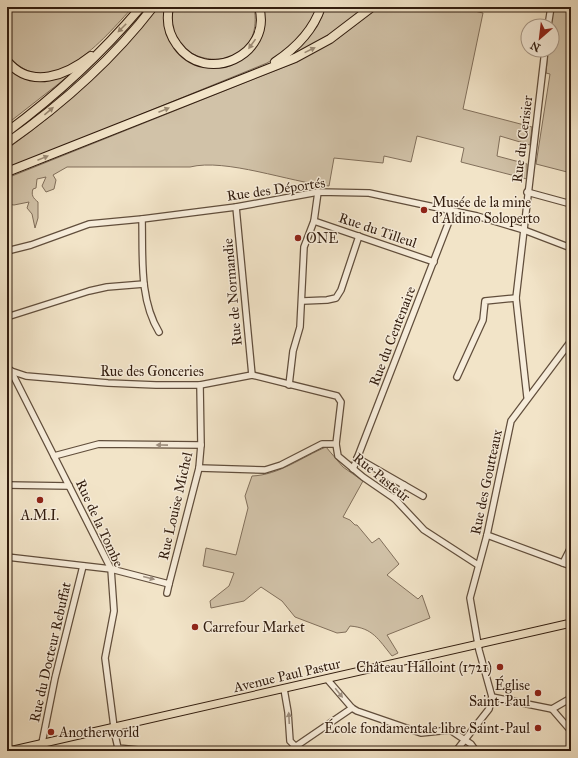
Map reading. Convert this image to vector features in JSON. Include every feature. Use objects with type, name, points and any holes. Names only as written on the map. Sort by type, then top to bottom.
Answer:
[{"type":"highway","points":[[7,132],[62,89],[92,61],[141,7]]},
{"type":"highway","points":[[7,143],[42,117],[78,87],[112,54],[153,7]]},
{"type":"highway","points":[[169,7],[167,16],[168,28],[173,39],[182,51],[193,59],[206,64],[220,65],[233,61],[251,46],[257,37],[260,24],[259,7]]},
{"type":"highway","points":[[261,71],[293,49],[302,40],[312,27],[321,7]]},
{"type":"highway","points":[[7,172],[313,49],[330,39],[372,7]]},
{"type":"highway","points":[[7,61],[17,70],[27,75],[50,77],[73,69],[102,49]]},
{"type":"main road","name":"Avenue Paul Pastur","points":[[9,751],[571,623]]},
{"type":"street","points":[[549,18],[551,7]]},
{"type":"street","name":"Rue du Cerisier","points":[[528,397],[516,298],[527,192],[544,58]]},
{"type":"street","points":[[289,385],[293,351],[300,328],[303,301],[304,247],[314,221],[318,192]]},
{"type":"street","name":"Rue des Déportés","points":[[7,251],[31,245],[89,224],[236,207],[318,192],[369,193],[453,211],[524,230],[571,248]]},
{"type":"street","points":[[527,192],[571,204]]},
{"type":"street","name":"Rue de Normandie","points":[[236,207],[252,375]]},
{"type":"street","name":"Rue du Centenaire","points":[[353,469],[453,211]]},
{"type":"street","points":[[142,219],[144,284],[150,318],[159,332]]},
{"type":"street","name":"Rue du Tilleul","points":[[314,221],[434,262]]},
{"type":"street","points":[[303,301],[336,298],[341,290],[359,236]]},
{"type":"street","points":[[7,317],[89,291],[107,287],[144,284]]},
{"type":"street","points":[[457,378],[483,320],[485,301],[516,298]]},
{"type":"street","name":"Rue des Goutteaux","points":[[492,697],[478,644],[470,598],[487,535],[511,421],[571,341]]},
{"type":"street","name":"Rue des Gonceries","points":[[8,371],[26,376],[108,383],[200,385],[252,375],[337,396],[341,402],[336,444]]},
{"type":"street","name":"Rue de la Tombe","points":[[8,371],[54,456],[111,569],[114,611],[105,658],[114,727],[119,750]]},
{"type":"street","name":"Rue Louise Michel","points":[[167,593],[199,468],[201,445],[200,385]]},
{"type":"street","points":[[54,456],[99,444],[201,445]]},
{"type":"street","points":[[199,468],[266,470],[281,465],[322,444],[336,444]]},
{"type":"street","name":"Rue Pasteur","points":[[336,444],[338,456],[353,469],[395,499],[424,530],[478,565]]},
{"type":"street","points":[[358,458],[423,496]]},
{"type":"street","points":[[7,485],[69,486]]},
{"type":"street","points":[[395,499],[404,485]]},
{"type":"street","points":[[487,535],[571,566]]},
{"type":"street","points":[[563,563],[571,547]]},
{"type":"street","points":[[7,557],[111,569],[169,584]]},
{"type":"street","name":"Rue du Docteur Rebuffat","points":[[42,744],[55,678],[83,566]]},
{"type":"street","points":[[327,679],[352,708],[421,733],[450,730],[465,740],[476,751]]},
{"type":"street","points":[[284,689],[288,712],[290,741],[294,747],[300,751]]},
{"type":"street","points":[[456,751],[489,709],[492,697],[552,709],[571,731]]},
{"type":"street","points":[[552,709],[571,698]]},
{"type":"street","points":[[288,751],[352,708]]},
{"type":"street","points":[[119,750],[148,751]]},
{"type":"shaded area","points":[[9,7],[133,7],[107,35],[75,62],[58,71],[40,73],[23,68],[7,54],[7,9]]},
{"type":"shaded area","points":[[159,7],[166,7],[171,37],[178,52],[184,58],[201,66],[219,68],[234,64],[258,35],[263,28],[264,23],[263,7],[318,7],[304,32],[291,46],[267,63],[7,169],[7,149],[49,117],[88,83],[142,27]]},
{"type":"shaded area","points":[[174,7],[254,7],[254,31],[245,48],[230,57],[212,59],[195,55],[181,45],[173,28]]},
{"type":"shaded area","points":[[326,7],[366,7],[328,36],[292,56],[317,27]]},
{"type":"shaded area","points":[[379,7],[457,7],[483,13],[463,109],[532,127],[530,145],[500,136],[497,156],[527,164],[527,179],[461,162],[464,148],[417,136],[411,162],[384,156],[383,163],[334,158],[329,186],[239,168],[221,166],[67,167],[53,175],[56,180],[54,189],[46,192],[42,186],[46,177],[37,179],[36,188],[33,189],[32,193],[38,202],[38,218],[35,228],[32,214],[27,208],[29,202],[14,205],[7,204],[7,178],[294,63],[337,39]]},
{"type":"shaded area","points":[[553,7],[571,7],[571,173],[536,164],[550,74],[546,73],[547,58],[560,58],[560,18],[552,18]]},
{"type":"shaded area","points":[[7,65],[25,77],[71,74],[7,124]]},
{"type":"shaded area","points":[[326,447],[343,467],[363,481],[343,517],[357,525],[372,543],[379,538],[399,564],[387,575],[418,599],[422,595],[430,618],[387,635],[398,653],[392,656],[379,640],[370,632],[358,627],[350,626],[346,632],[337,633],[295,617],[282,601],[261,587],[244,601],[211,608],[210,601],[229,586],[234,573],[203,566],[206,548],[236,555],[248,508],[245,496],[252,476],[262,475],[281,469]]},
{"type":"place","name":"Musée de la mine d'Aldino Soloperto","points":[[424,210]]},
{"type":"place","name":"ONE","points":[[298,238]]},
{"type":"place","name":"A.M.I.","points":[[40,500]]},
{"type":"place","name":"Carrefour Market","points":[[195,627]]},
{"type":"place","name":"Château Halloint (1721)","points":[[500,667]]},
{"type":"place","name":"Église Saint-Paul","points":[[538,693]]},
{"type":"place","name":"École fondamentale libre Saint-Paul","points":[[538,728]]},
{"type":"place","name":"Anotherworld","points":[[51,732]]}]
